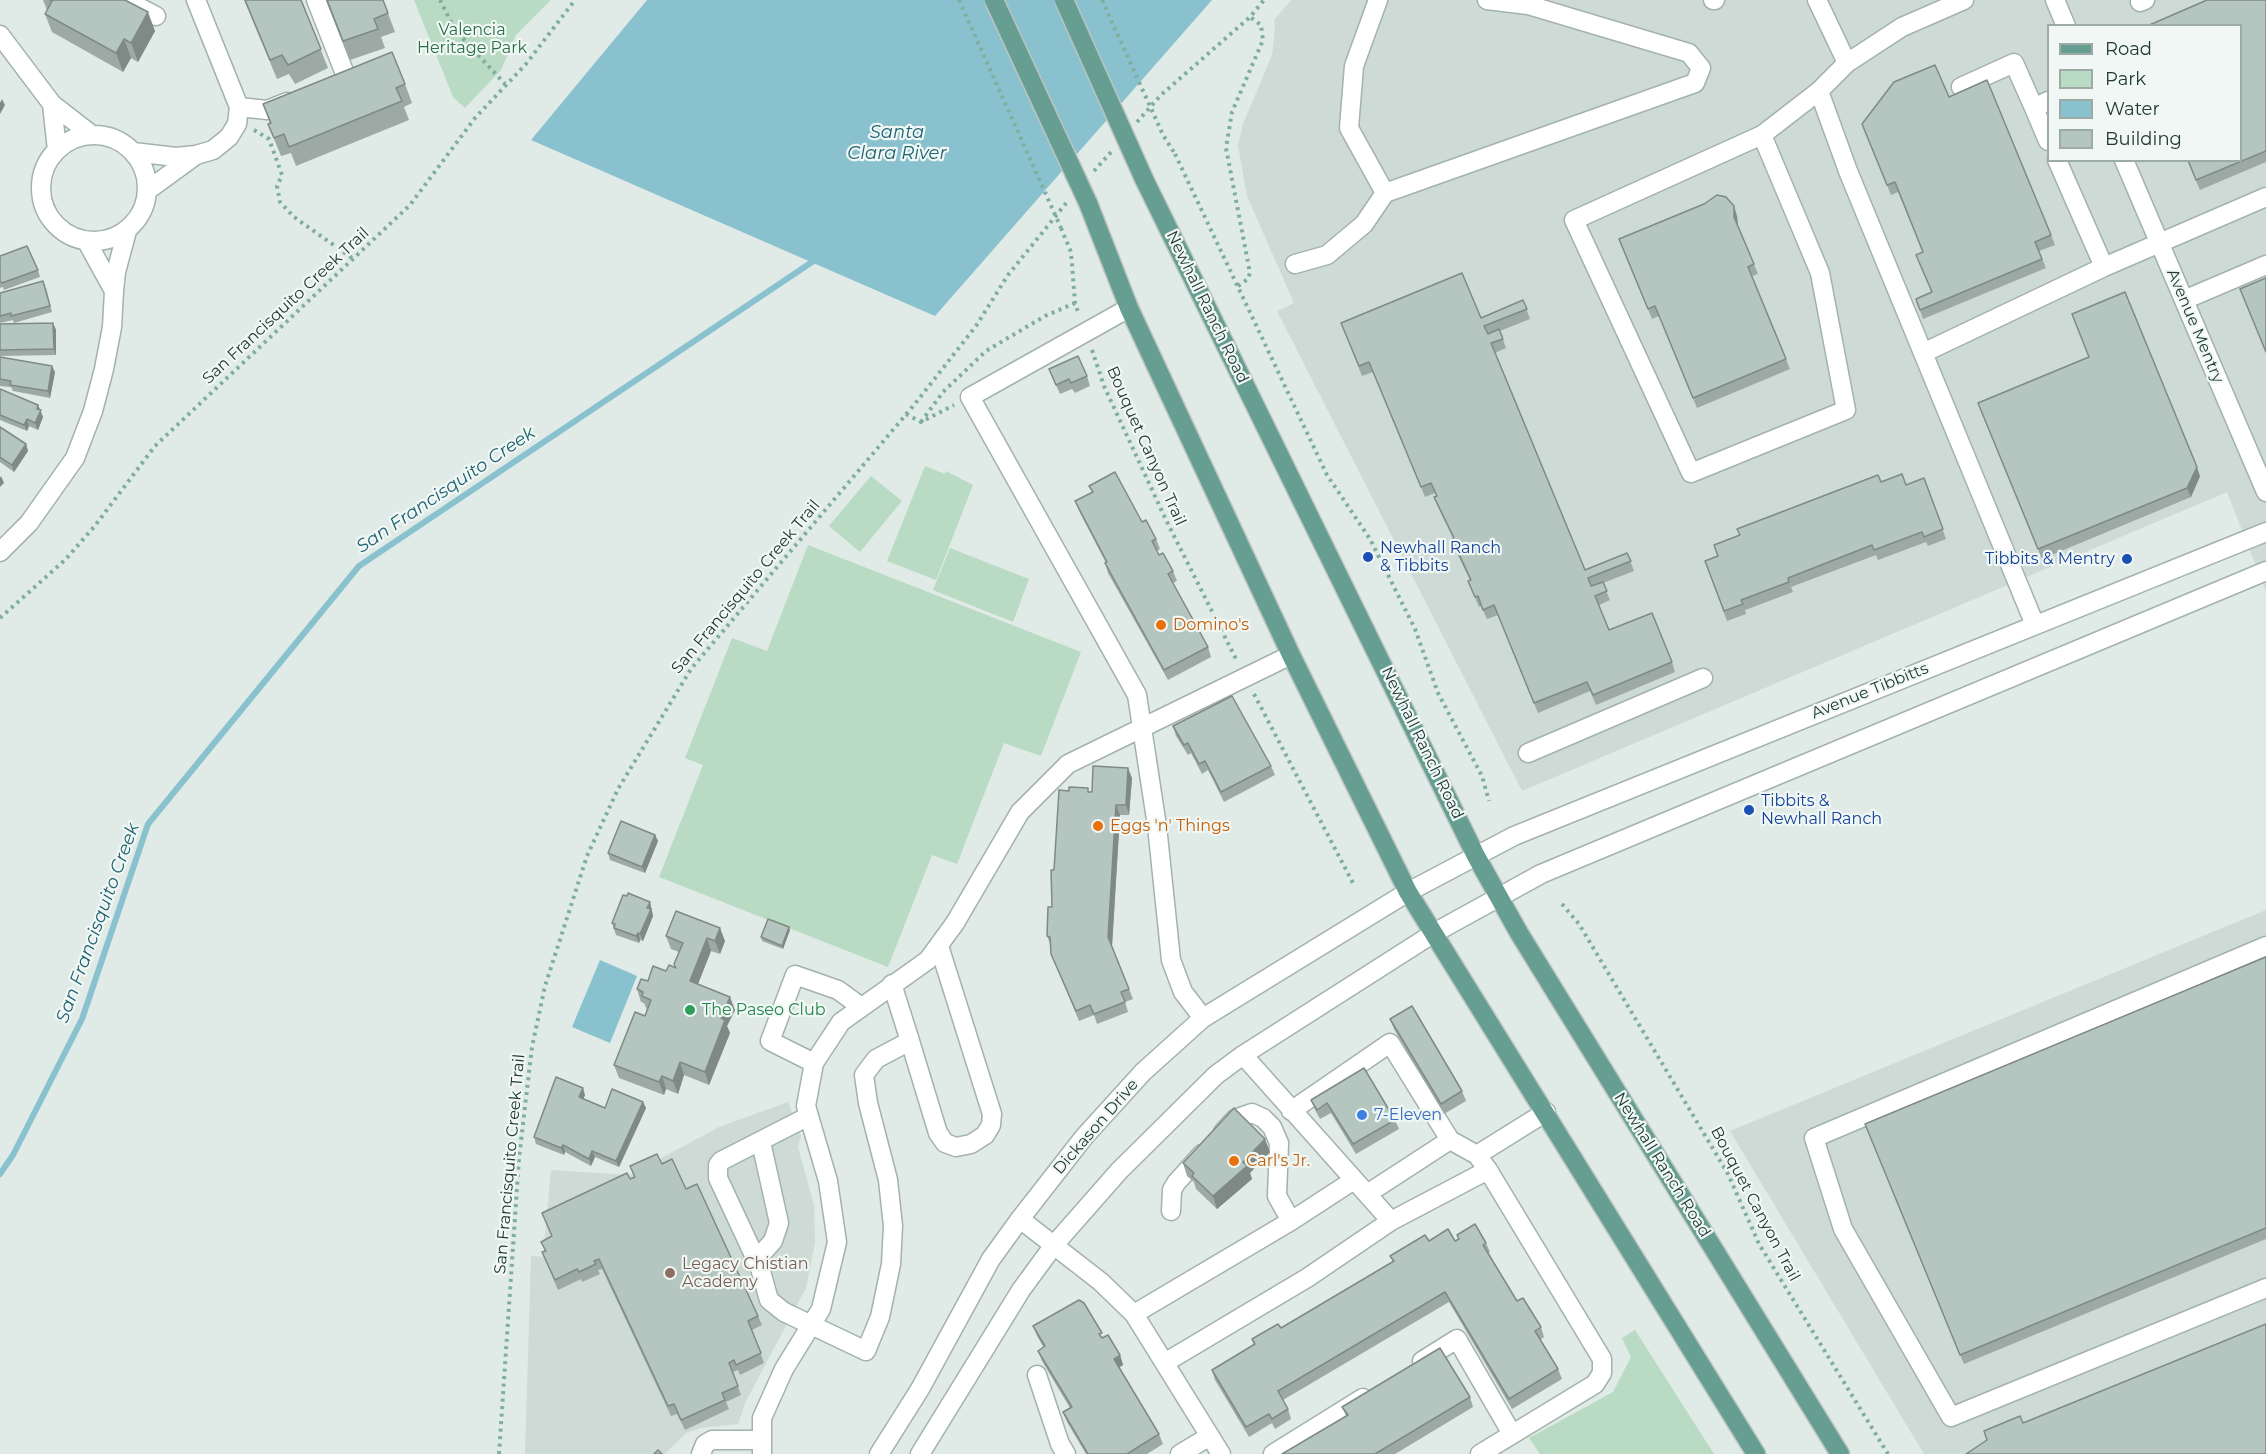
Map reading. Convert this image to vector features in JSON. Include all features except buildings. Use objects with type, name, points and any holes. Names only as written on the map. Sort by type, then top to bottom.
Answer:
[{"type":"main road","points":[[994,0],[1088,203],[1130,308],[1291,655],[1408,892],[1756,1454]]},
{"type":"main road","name":"Newhall Ranch Road","points":[[1064,0],[1144,179],[1476,856],[1519,933],[1840,1454]]},
{"type":"street","points":[[125,0],[156,16]]},
{"type":"street","points":[[133,152],[176,157],[213,150],[229,137],[238,116],[196,0]]},
{"type":"street","points":[[316,0],[348,79]]},
{"type":"street","points":[[1378,0],[1354,66],[1348,128],[1385,193]]},
{"type":"street","points":[[1295,264],[1327,255],[1364,224],[1385,193],[1695,83],[1701,68],[1689,53],[1528,5],[1487,0]]},
{"type":"street","points":[[1817,0],[1847,63]]},
{"type":"street","points":[[1762,135],[1820,273],[1846,410],[1691,473],[1574,220],[1762,135],[1819,92],[1847,63],[1902,27],[1965,0]]},
{"type":"street","points":[[2055,0],[2065,24]]},
{"type":"street","points":[[0,35],[52,104],[92,135],[121,142],[141,163],[148,190],[142,213],[127,231],[115,238],[87,242],[70,236],[57,226],[44,205],[41,180],[47,164],[57,150],[73,140],[92,135]]},
{"type":"street","points":[[1961,87],[2014,63],[2041,105],[2047,132]]},
{"type":"street","points":[[327,87],[366,72]]},
{"type":"street","points":[[1819,92],[1848,171],[2036,625]]},
{"type":"street","points":[[238,116],[267,110],[307,94]]},
{"type":"street","points":[[52,104],[57,150]]},
{"type":"street","points":[[148,190],[196,155]]},
{"type":"street","points":[[2058,162],[2104,267]]},
{"type":"street","name":"Avenue Mentry","points":[[2125,162],[2266,492]]},
{"type":"street","points":[[1923,352],[2104,267],[2266,197]]},
{"type":"street","points":[[0,552],[29,523],[75,458],[93,411],[104,369],[112,327],[116,272],[127,231]]},
{"type":"street","points":[[87,242],[114,291]]},
{"type":"street","points":[[2184,300],[2266,265]]},
{"type":"street","points":[[1130,308],[969,397],[1137,695],[1157,826],[1171,960],[1183,992],[1203,1018]]},
{"type":"street","name":"Avenue Tibbitts","points":[[1408,892],[1522,833],[2266,532]]},
{"type":"street","points":[[920,1454],[1022,1290],[1054,1245],[1119,1171],[1216,1075],[1243,1055],[1434,933],[1541,874],[2266,571]]},
{"type":"street","points":[[701,1454],[705,1444],[712,1440],[762,1447],[762,1418],[784,1369],[821,1309],[837,1242],[828,1180],[806,1106],[814,1063],[841,1022],[860,1006],[928,960],[939,946],[1020,812],[1068,764],[1291,655]]},
{"type":"street","points":[[1528,753],[1703,678]]},
{"type":"street","name":"Dickason Drive","points":[[879,1454],[920,1389],[991,1259],[1084,1137],[1143,1072],[1203,1018],[1408,892]]},
{"type":"street","points":[[892,984],[938,1133],[945,1143],[956,1147],[985,1135],[991,1125],[992,1114],[939,946]]},
{"type":"street","points":[[2266,946],[1814,1137],[1843,1229],[1951,1417],[2266,1288]]},
{"type":"street","points":[[814,1063],[770,1041],[795,975],[838,990],[860,1006]]},
{"type":"street","points":[[809,1116],[721,1161],[717,1173],[756,1260],[769,1300],[784,1312],[866,1351],[880,1317],[891,1264],[893,1226],[888,1180],[868,1103],[864,1075],[876,1059],[910,1041]]},
{"type":"street","points":[[1291,1111],[1390,1043],[1450,1140],[1477,1155],[1488,1170],[1602,1359],[1602,1373],[1595,1384],[1480,1454]]},
{"type":"street","points":[[1243,1055],[1391,1221]]},
{"type":"street","points":[[1477,1155],[1546,1112]]},
{"type":"street","points":[[1171,1211],[1172,1190],[1176,1183],[1235,1119],[1252,1113],[1263,1118],[1276,1132],[1279,1143],[1277,1196],[1291,1221]]},
{"type":"street","points":[[1367,1194],[1450,1140]]},
{"type":"street","points":[[756,1260],[773,1241],[779,1223],[760,1142]]},
{"type":"street","points":[[1166,1362],[1307,1278],[1391,1221],[1488,1170]]},
{"type":"street","points":[[1134,1314],[1291,1221],[1354,1180]]},
{"type":"street","points":[[1020,1219],[1109,1288],[1134,1314],[1166,1362],[1221,1454]]},
{"type":"street","points":[[1408,1369],[1457,1339],[1512,1434]]},
{"type":"street","points":[[1036,1375],[1060,1444],[1066,1454]]},
{"type":"street","points":[[1273,1454],[1379,1387]]},
{"type":"street","points":[[1180,1454],[1210,1436]]},
{"type":"path","points":[[440,0],[455,30],[505,84]]},
{"type":"path","name":"San Francisquito Creek Trail","points":[[0,618],[65,560],[155,446],[306,306],[352,258],[410,205],[475,118],[526,64],[575,0]]},
{"type":"path","name":"Bouquet Canyon Trail","points":[[959,0],[1071,252],[1075,303],[1104,386],[1161,510],[1354,885]]},
{"type":"path","points":[[1102,0],[1163,135],[1175,154],[1327,475],[1370,539],[1415,629],[1438,693],[1482,776],[1489,801]]},
{"type":"path","points":[[1238,286],[1248,279],[1250,273],[1226,148],[1232,112],[1263,40],[1261,25],[1250,16]]},
{"type":"path","points":[[238,116],[269,139],[282,175],[277,186],[280,202],[294,217],[352,258]]},
{"type":"path","points":[[921,422],[943,392],[986,351],[1045,316],[1075,303]]},
{"type":"path","points":[[921,422],[969,397]]},
{"type":"path","name":"San Francisquito Creek Trail","points":[[499,1454],[519,1158],[531,1058],[545,986],[587,856],[618,789],[691,669],[906,414],[921,422]]},
{"type":"path","name":"Bouquet Canyon Trail","points":[[1562,904],[1579,924],[1722,1164],[1759,1245],[1888,1454]]},
{"type":"shaded area","points":[[1291,0],[2266,0],[2266,591],[2227,492],[1522,791],[1277,311],[1294,303],[1247,196],[1238,145],[1243,124],[1272,55],[1274,20]]},
{"type":"shaded area","points":[[2266,910],[2266,1454],[1924,1454],[1730,1131]]},
{"type":"shaded area","name":"Legacy Chistian Academy","points":[[788,1102],[801,1136],[798,1147],[814,1205],[815,1243],[806,1288],[746,1401],[738,1424],[701,1428],[686,1433],[665,1454],[525,1454],[531,1256],[543,1257],[551,1170],[630,1175],[719,1127]]},
{"type":"green space","name":"Valencia Heritage Park","points":[[414,0],[551,0],[516,35],[501,70],[465,108],[453,97]]},
{"type":"green space","points":[[925,466],[945,474],[946,471],[973,485],[936,580],[887,561]]},
{"type":"green space","points":[[871,476],[902,501],[860,552],[829,526]]},
{"type":"green space","points":[[808,545],[1081,652],[1041,756],[1004,743],[957,864],[932,855],[888,967],[659,877],[703,765],[685,758],[732,638],[767,651]]},
{"type":"green space","points":[[950,548],[1029,579],[1013,622],[933,590]]},
{"type":"green space","points":[[1635,1330],[1714,1454],[1540,1454],[1529,1438],[1613,1392],[1631,1357],[1622,1338]]},
{"type":"water","name":"Santa Clara River","points":[[647,0],[1212,0],[935,316],[531,140]]},
{"type":"water","points":[[600,960],[637,976],[610,1043],[572,1027]]},
{"type":"waterway","name":"San Francisquito Creek","points":[[0,1174],[13,1155],[82,1019],[148,824],[359,566],[818,258]]},
{"type":"place","name":"Newhall Ranch & Tibbits","points":[[1368,557]]},
{"type":"place","name":"Tibbits & Mentry","points":[[2127,559]]},
{"type":"place","name":"Domino's","points":[[1161,625]]},
{"type":"place","name":"Tibbits & Newhall Ranch","points":[[1749,810]]},
{"type":"place","name":"Eggs 'n' Things","points":[[1098,826]]},
{"type":"place","name":"The Paseo Club","points":[[690,1010]]},
{"type":"place","name":"7-Eleven","points":[[1362,1115]]},
{"type":"place","name":"Carl's Jr.","points":[[1234,1161]]},
{"type":"place","name":"Legacy Chistian Academy","points":[[670,1273]]}]
